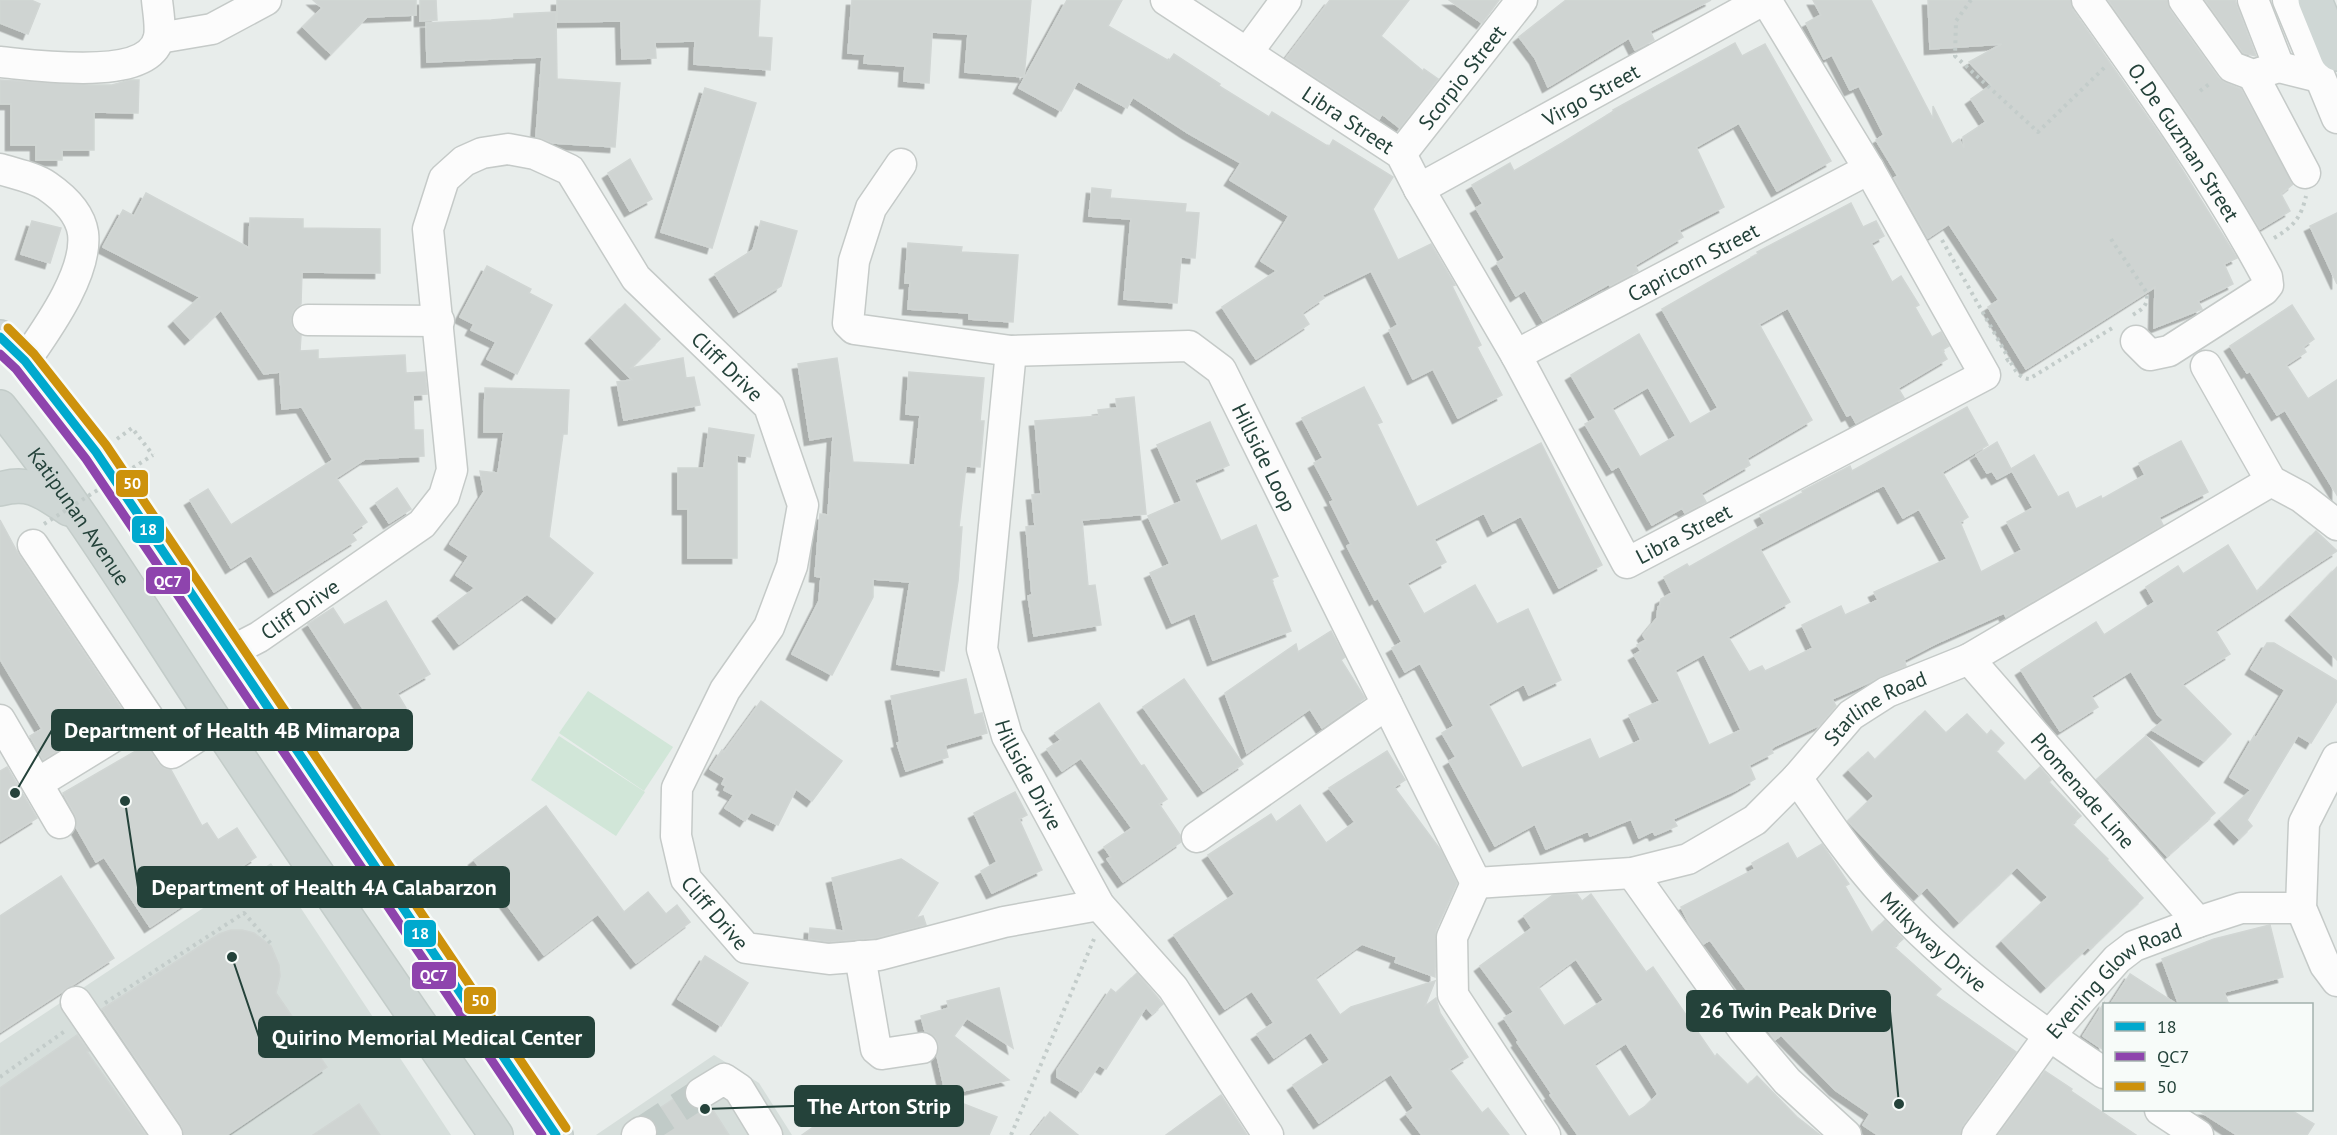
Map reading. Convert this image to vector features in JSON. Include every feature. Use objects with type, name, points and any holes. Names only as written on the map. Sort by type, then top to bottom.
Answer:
[{"type":"main road","points":[[2307,3],[2328,65]]},
{"type":"main road","points":[[0,338],[25,361],[96,452],[556,1135]]},
{"type":"main road","name":"Katipunan Avenue","points":[[0,407],[80,516],[217,724],[496,1135]]},
{"type":"main road","points":[[0,489],[10,486],[34,487],[80,516]]},
{"type":"street","points":[[0,62],[49,66],[116,67],[144,58],[159,38],[157,0]]},
{"type":"street","points":[[159,38],[212,29],[266,0]]},
{"type":"street","name":"Libra Street","points":[[1166,0],[1401,154],[1516,355],[1627,563],[1997,367]]},
{"type":"street","points":[[1247,53],[1286,0]]},
{"type":"street","name":"Scorpio Street","points":[[1401,154],[1522,0]]},
{"type":"street","points":[[1764,0],[1869,169],[1997,367]]},
{"type":"street","name":"Virgo Street","points":[[1419,189],[1764,0]]},
{"type":"street","name":"O. De Guzman Street","points":[[2087,0],[2215,185],[2267,277],[2268,285],[2264,290],[2169,351],[2150,355],[2136,341]]},
{"type":"street","points":[[2184,0],[2232,67],[2266,71],[2328,65],[2337,118]]},
{"type":"street","points":[[2253,0],[2266,71],[2305,173]]},
{"type":"street","name":"Cliff Drive","points":[[230,652],[259,637],[422,524],[444,496],[452,470],[439,321],[428,229],[444,179],[464,161],[482,153],[508,148],[535,154],[570,170],[636,278],[769,406],[803,505],[792,567],[768,627],[725,690],[677,788],[676,836],[686,879],[746,948],[829,959],[879,955],[1004,922],[1102,909]]},
{"type":"street","name":"Hillside Loop","points":[[901,164],[871,208],[854,261],[848,323],[854,329],[1011,351],[1190,346],[1221,370],[1476,883]]},
{"type":"street","points":[[0,168],[40,182],[56,193],[71,206],[83,232],[78,266],[56,313],[25,361]]},
{"type":"street","name":"Capricorn Street","points":[[1516,355],[1869,169]]},
{"type":"street","points":[[308,320],[439,321]]},
{"type":"street","name":"Hillside Drive","points":[[1011,351],[982,649],[1006,736],[1102,909],[1173,988],[1268,1135]]},
{"type":"street","points":[[2206,366],[2271,481],[2301,497],[2337,525]]},
{"type":"street","name":"Starline Road","points":[[1476,883],[1632,873],[1688,859],[1755,820],[1797,778],[1851,715],[1887,692],[1969,659],[2271,481]]},
{"type":"street","points":[[39,535],[147,716],[172,753],[217,724]]},
{"type":"street","name":"Promenade Line","points":[[1969,659],[2198,921]]},
{"type":"street","points":[[1197,837],[1387,704]]},
{"type":"street","points":[[38,783],[147,716]]},
{"type":"street","points":[[0,720],[60,823]]},
{"type":"street","points":[[2337,758],[2304,823],[2301,908],[2325,965],[2337,981]]},
{"type":"street","name":"Milkyway Drive","points":[[1797,778],[1838,838],[1884,895],[1935,946],[1982,987],[2103,1072]]},
{"type":"street","points":[[1632,873],[1743,1029],[1787,1082],[1846,1135]]},
{"type":"street","points":[[1476,883],[1452,937],[1453,995],[1545,1135]]},
{"type":"street","name":"Evening Glow Road","points":[[1977,1135],[2049,1036],[2117,959],[2134,946],[2198,921],[2241,908],[2301,908]]},
{"type":"street","points":[[860,956],[876,1049],[882,1054],[922,1048]]},
{"type":"street","points":[[80,1009],[167,1135]]},
{"type":"street","points":[[701,1093],[724,1079],[739,1089],[767,1135]]},
{"type":"street","points":[[2162,1111],[2198,1135]]},
{"type":"path","points":[[1971,0],[1956,21],[1955,56],[2038,132],[2075,94],[2123,51]]},
{"type":"path","points":[[2253,251],[2296,223],[2308,190],[2305,173]]},
{"type":"path","points":[[1942,240],[1997,367],[2029,379],[2145,307],[2147,293],[2111,239]]},
{"type":"path","points":[[39,535],[153,455],[132,428]]},
{"type":"path","points":[[1011,1135],[1102,909]]},
{"type":"path","points":[[0,1077],[80,1009],[244,913],[273,946]]},
{"type":"shaded area","points":[[271,863],[451,1135],[0,1135],[0,1043]]},
{"type":"shaded area","points":[[714,1055],[759,1083],[792,1135],[596,1135]]},
{"type":"green space","points":[[588,691],[673,747],[644,791],[559,733]]},
{"type":"green space","points":[[559,736],[645,792],[616,836],[531,780]]},
{"type":"building","points":[[0,0],[31,0],[40,4],[28,34],[0,23]]},
{"type":"building","points":[[313,0],[416,0],[416,15],[367,17],[331,54],[303,27],[322,8]]},
{"type":"building","points":[[420,0],[436,0],[437,20],[420,21]]},
{"type":"building","points":[[557,0],[760,0],[758,37],[772,38],[770,70],[694,64],[695,41],[655,42],[656,58],[622,59],[621,21],[557,22]]},
{"type":"building","points":[[852,0],[1031,0],[1024,77],[965,72],[968,34],[932,32],[929,83],[904,81],[905,66],[864,63],[865,54],[848,53]]},
{"type":"building","points":[[1067,0],[1122,0],[1108,26],[1169,61],[1174,54],[1269,117],[1272,112],[1329,147],[1333,140],[1393,177],[1373,209],[1398,260],[1431,244],[1455,285],[1452,286],[1481,345],[1477,347],[1502,395],[1458,418],[1433,369],[1413,379],[1389,330],[1398,325],[1371,271],[1322,295],[1324,298],[1302,313],[1309,324],[1256,359],[1222,307],[1277,271],[1261,261],[1289,216],[1230,180],[1241,163],[1188,133],[1133,97],[1127,108],[1078,81],[1061,111],[1019,88]]},
{"type":"building","points":[[1330,0],[1409,0],[1381,36],[1423,71],[1424,69],[1438,79],[1400,128],[1382,114],[1379,119],[1286,58]]},
{"type":"building","points":[[1449,0],[1499,0],[1482,23]]},
{"type":"building","points":[[1566,0],[1711,0],[1650,31],[1654,40],[1643,46],[1635,50],[1629,38],[1548,87],[1535,58],[1519,37]]},
{"type":"building","points":[[1813,0],[1871,0],[1933,119],[1933,106],[1952,144],[1959,139],[1964,148],[1963,137],[1986,122],[1971,99],[1991,85],[1969,62],[2002,44],[1930,49],[1928,0],[2070,0],[2073,10],[2167,145],[2237,258],[2224,264],[2233,284],[2198,301],[2202,309],[2154,328],[2155,287],[2026,369],[1988,307],[1999,300],[1949,224],[1928,238],[1894,178],[1898,176],[1876,140],[1884,135],[1859,86],[1850,90],[1832,55],[1824,59],[1806,23],[1821,15]]},
{"type":"building","points":[[2108,0],[2167,0],[2170,10],[2218,77],[2241,89],[2293,184],[2281,194],[2290,211],[2260,229],[2196,126]]},
{"type":"building","points":[[2205,0],[2235,0],[2256,56],[2243,53]]},
{"type":"building","points":[[556,12],[557,79],[620,83],[615,147],[553,143],[536,137],[542,57],[427,62],[426,23],[491,20],[514,18],[514,14]]},
{"type":"building","points":[[1735,43],[1742,56],[1765,44],[1831,161],[1777,191],[1739,123],[1696,147],[1724,207],[1679,230],[1683,237],[1635,265],[1638,271],[1610,286],[1609,284],[1543,321],[1525,290],[1516,296],[1497,263],[1505,258],[1476,208],[1483,204],[1472,185],[1510,163],[1514,171],[1613,110]]},
{"type":"building","points":[[0,80],[112,85],[139,80],[138,113],[94,112],[94,150],[62,150],[62,160],[36,160],[36,145],[11,145],[11,104],[0,104]]},
{"type":"building","points":[[705,88],[756,103],[712,248],[661,232]]},
{"type":"building","points":[[630,159],[652,199],[630,211],[608,173]]},
{"type":"building","points":[[1092,188],[1111,190],[1110,198],[1186,204],[1185,212],[1199,213],[1195,258],[1181,257],[1177,303],[1124,299],[1131,219],[1089,216]]},
{"type":"building","points":[[146,193],[249,248],[250,218],[303,219],[303,228],[380,229],[380,273],[302,272],[301,304],[293,311],[291,320],[293,329],[301,335],[300,351],[318,350],[318,359],[405,355],[406,373],[425,372],[427,394],[413,395],[414,430],[423,430],[424,456],[365,459],[336,478],[367,522],[351,533],[356,540],[274,592],[251,555],[231,568],[190,500],[208,489],[231,525],[333,460],[302,407],[282,409],[280,372],[264,374],[221,310],[190,339],[174,321],[200,297],[103,247],[123,210],[134,216]]},
{"type":"building","points":[[1851,203],[1863,227],[1876,221],[1884,236],[1871,243],[1892,282],[1901,276],[1919,305],[1915,307],[1932,337],[1941,332],[1949,346],[1942,350],[1947,359],[1898,388],[1904,398],[1856,423],[1851,414],[1847,416],[1788,308],[1759,324],[1812,420],[1747,458],[1750,465],[1701,493],[1706,502],[1685,513],[1682,508],[1652,525],[1619,466],[1612,470],[1585,424],[1596,418],[1571,375],[1639,334],[1690,424],[1718,408],[1662,309],[1758,254],[1757,252]],"holes":[[[1648,387],[1676,436],[1640,457],[1612,408]]]},
{"type":"building","points":[[2337,213],[2337,284],[2310,226]]},
{"type":"building","points":[[32,221],[61,228],[50,263],[21,254]]},
{"type":"building","points":[[761,221],[797,231],[781,286],[739,312],[715,274],[753,250]]},
{"type":"building","points":[[908,243],[962,247],[961,252],[1018,255],[1013,322],[969,319],[969,313],[908,309],[910,283],[905,283]]},
{"type":"building","points":[[487,266],[531,289],[529,293],[552,305],[517,374],[487,359],[496,342],[471,330],[474,324],[460,317]]},
{"type":"building","points":[[625,304],[660,339],[631,368],[683,358],[686,378],[694,377],[700,405],[624,420],[617,382],[632,380],[591,338]]},
{"type":"building","points":[[2292,305],[2314,339],[2303,347],[2306,352],[2286,365],[2308,399],[2337,380],[2337,495],[2285,410],[2277,415],[2250,371],[2247,373],[2230,346]]},
{"type":"building","points":[[837,358],[853,462],[915,465],[920,415],[906,414],[909,372],[984,378],[980,421],[984,421],[980,467],[966,466],[959,527],[962,527],[958,581],[944,671],[897,664],[910,582],[873,579],[873,597],[832,675],[792,654],[819,601],[821,577],[815,576],[820,514],[828,515],[833,436],[810,440],[798,364]]},
{"type":"building","points":[[1364,387],[1382,422],[1377,424],[1417,507],[1541,443],[1602,565],[1559,588],[1521,516],[1493,531],[1484,513],[1434,539],[1446,562],[1407,583],[1424,614],[1475,585],[1497,624],[1528,609],[1561,680],[1529,695],[1524,684],[1488,704],[1522,768],[1590,739],[1599,759],[1641,740],[1629,715],[1660,701],[1634,655],[1641,651],[1637,645],[1646,640],[1643,635],[1657,618],[1661,599],[1672,593],[1664,577],[1687,564],[1689,567],[1765,524],[1760,515],[1803,493],[1802,491],[1850,466],[1852,471],[1967,407],[1988,445],[1942,472],[1968,517],[1960,522],[1981,572],[2022,550],[2007,522],[2033,508],[2012,471],[1997,479],[1992,471],[1987,473],[1976,455],[1997,442],[2011,469],[2034,455],[2058,497],[2068,492],[2076,509],[2101,496],[2102,499],[2145,475],[2139,463],[2181,441],[2208,492],[2159,517],[2163,525],[2006,617],[2004,613],[1937,643],[1904,660],[1906,666],[1832,699],[1836,706],[1820,725],[1775,746],[1771,749],[1773,753],[1749,765],[1755,779],[1673,819],[1677,826],[1655,835],[1653,831],[1639,838],[1631,819],[1590,836],[1588,831],[1546,849],[1535,824],[1495,846],[1449,761],[1456,757],[1442,733],[1454,726],[1420,663],[1405,672],[1392,648],[1402,642],[1378,598],[1375,600],[1347,546],[1351,544],[1330,502],[1334,501],[1314,463],[1323,458],[1302,418]],"holes":[[[1884,485],[1903,518],[1919,509],[1947,559],[1874,592],[1878,600],[1845,615],[1841,606],[1802,625],[1813,648],[1765,671],[1762,666],[1749,672],[1728,637],[1790,602],[1760,549]],[[1704,654],[1741,730],[1709,745],[1675,670]]]},
{"type":"building","points":[[485,388],[569,390],[567,434],[563,434],[549,537],[593,573],[557,618],[527,594],[459,644],[438,616],[475,588],[456,575],[469,556],[450,544],[484,492],[480,471],[498,473],[504,432],[484,432]]},
{"type":"building","points":[[1134,397],[1146,514],[1082,520],[1088,586],[1095,585],[1101,625],[1034,636],[1028,596],[1032,595],[1026,527],[1035,526],[1032,495],[1041,494],[1035,421],[1099,416],[1098,410],[1117,408],[1116,399]]},
{"type":"building","points":[[1210,422],[1229,465],[1194,480],[1221,541],[1256,525],[1278,576],[1271,579],[1291,631],[1213,660],[1195,613],[1172,623],[1150,573],[1170,564],[1148,516],[1182,501],[1157,445]]},
{"type":"building","points":[[709,428],[754,435],[750,457],[737,455],[737,558],[688,558],[688,509],[678,509],[678,468],[704,468]]},
{"type":"building","points":[[397,488],[411,509],[389,523],[376,503]]},
{"type":"building","points":[[0,520],[19,555],[123,711],[43,760],[30,736],[42,729],[0,659]]},
{"type":"building","points":[[2316,531],[2337,551],[2215,630],[2230,654],[2182,684],[2231,734],[2204,761],[2152,730],[2164,720],[2158,715],[2131,671],[2091,696],[2098,707],[2060,731],[2021,670],[2096,622],[2104,635],[2155,602],[2146,587],[2178,566],[2183,574],[2228,545],[2257,592]]},
{"type":"building","points":[[2337,567],[2337,660],[2291,615]]},
{"type":"building","points":[[386,601],[430,674],[397,693],[406,708],[375,727],[308,624],[333,608],[344,625]]},
{"type":"building","points":[[1331,631],[1345,657],[1341,660],[1365,698],[1322,728],[1310,709],[1247,753],[1225,693],[1296,644],[1298,652]]},
{"type":"building","points":[[2267,643],[2274,643],[2337,681],[2337,701],[2311,743],[2298,735],[2247,820],[2252,826],[2239,839],[2220,819],[2251,790],[2230,777],[2285,690],[2251,669]]},
{"type":"building","points":[[966,679],[974,715],[982,713],[987,733],[945,745],[948,757],[906,771],[897,743],[900,742],[891,696]]},
{"type":"building","points":[[1184,679],[1243,764],[1203,791],[1143,707]]},
{"type":"building","points":[[761,701],[842,761],[812,801],[796,789],[778,825],[751,812],[745,821],[725,808],[734,795],[724,790],[726,786],[722,784],[725,778],[710,769]]},
{"type":"building","points":[[1099,703],[1141,766],[1144,765],[1167,799],[1159,804],[1180,835],[1181,842],[1123,882],[1107,859],[1111,857],[1104,847],[1132,828],[1081,758],[1062,771],[1047,749],[1061,740],[1055,733]]},
{"type":"building","points":[[1925,711],[1946,733],[1967,714],[1987,735],[1991,730],[2004,743],[1996,751],[2025,781],[2040,767],[2051,780],[2049,782],[2081,816],[2072,824],[2143,898],[2046,987],[2002,941],[2048,897],[2017,867],[1959,922],[1927,887],[1919,895],[1848,821],[1874,796],[1849,770],[1868,752],[1875,760]]},
{"type":"building","points":[[2146,736],[2215,813],[2167,856],[2097,779]]},
{"type":"building","points":[[146,745],[158,763],[171,770],[202,826],[207,823],[218,840],[237,828],[256,857],[150,927],[104,857],[96,862],[76,827],[75,815],[63,793]]},
{"type":"building","points":[[1387,751],[1405,780],[1394,787],[1442,852],[1457,883],[1436,930],[1435,977],[1395,962],[1397,957],[1362,944],[1315,978],[1340,1015],[1351,1007],[1435,981],[1425,1006],[1436,998],[1440,1013],[1468,1057],[1449,1069],[1482,1113],[1488,1108],[1509,1135],[1422,1135],[1406,1114],[1414,1108],[1391,1074],[1319,1123],[1293,1085],[1330,1060],[1311,1032],[1274,1058],[1257,1034],[1274,1023],[1252,991],[1225,1009],[1174,935],[1235,894],[1208,855],[1271,814],[1276,822],[1300,805],[1326,843],[1355,822],[1329,788]]},
{"type":"building","points":[[7,767],[37,818],[0,841],[0,771]]},
{"type":"building","points":[[1015,792],[1027,815],[1019,819],[1042,870],[992,893],[981,871],[997,862],[974,813]]},
{"type":"building","points":[[546,806],[624,912],[648,892],[666,914],[677,905],[690,922],[636,963],[598,914],[544,955],[474,860]]},
{"type":"building","points":[[1788,843],[1797,859],[1822,844],[1849,884],[1845,886],[1872,933],[1885,920],[1903,939],[1894,947],[1941,989],[1935,995],[2016,1052],[1963,1125],[1960,1135],[1878,1135],[1863,1125],[1870,1114],[1835,1090],[1781,1035],[1775,1040],[1745,1000],[1751,996],[1710,940],[1703,944],[1690,925],[1681,907],[1755,869],[1752,863]]},
{"type":"building","points":[[901,859],[938,883],[916,918],[923,916],[926,925],[876,938],[829,942],[809,939],[810,928],[844,931],[832,878]]},
{"type":"building","points":[[61,876],[114,958],[0,1032],[0,916]]},
{"type":"building","points":[[1577,894],[1582,901],[1591,894],[1646,972],[1653,967],[1715,1057],[1717,1054],[1748,1085],[1757,1076],[1797,1117],[1820,1135],[1578,1135],[1550,1095],[1552,1094],[1517,1042],[1519,1041],[1504,1018],[1514,1012],[1480,966],[1532,928],[1524,916],[1553,895]],"holes":[[[1576,959],[1604,1000],[1564,1026],[1538,987]],[[1626,1043],[1658,1094],[1646,1106],[1629,1117],[1594,1064]]]},
{"type":"building","points":[[2270,925],[2283,977],[2224,992],[2228,1003],[2178,1003],[2162,959],[2214,939]]},
{"type":"building","points":[[231,930],[254,933],[271,946],[279,965],[280,976],[276,993],[327,1067],[227,1135],[184,1135],[181,1125],[102,1009],[219,934]]},
{"type":"building","points":[[705,956],[748,983],[721,1026],[678,999]]},
{"type":"building","points":[[1137,973],[1163,1004],[1152,1014],[1146,1007],[1106,1069],[1099,1065],[1081,1092],[1057,1077],[1057,1070],[1111,989],[1116,993]]},
{"type":"building","points":[[2130,974],[2175,1003],[2111,1003]]},
{"type":"building","points":[[999,988],[1013,1048],[967,1018],[954,1036],[1009,1080],[946,1095],[937,1056],[939,1045],[935,1037],[925,1031],[921,1016],[949,1008],[947,1001]]},
{"type":"building","points":[[2103,1005],[2103,1049],[2083,1036]]},
{"type":"building","points":[[77,1035],[146,1135],[0,1135],[0,1088]]},
{"type":"building","points":[[2045,1071],[2072,1089],[2071,1091],[2136,1135],[1998,1135]]},
{"type":"building","points":[[867,1089],[941,1095],[997,1117],[989,1135],[802,1135]]},
{"type":"building","points":[[684,1092],[686,1101],[692,1108],[702,1110],[711,1107],[729,1135],[657,1135],[655,1122],[648,1116]]},
{"type":"building","points":[[1221,1095],[1247,1135],[1166,1135]]},
{"type":"building","points":[[359,1104],[380,1135],[313,1135]]},
{"type":"building","points":[[2200,1111],[2293,1111],[2314,1124],[2307,1135],[2237,1135]]},
{"type":"building","points":[[1050,1112],[1078,1135],[1032,1135]]},
{"type":"tunnel","points":[[641,1132],[701,1093]]},
{"type":"transit line","name":"50","points":[[8,328],[34,354],[106,445],[566,1128]]},
{"type":"transit line","name":"18","points":[[0,337],[25,361],[96,452],[556,1135]]},
{"type":"transit line","name":"QC7","points":[[0,354],[16,369],[86,459],[542,1135]]},
{"type":"place","name":"Department of Health 4B Mimaropa","points":[[15,793]]},
{"type":"place","name":"Department of Health 4A Calabarzon","points":[[125,801]]},
{"type":"place","name":"Quirino Memorial Medical Center","points":[[232,957]]},
{"type":"place","name":"26 Twin Peak Drive","points":[[1899,1104]]},
{"type":"place","name":"The Arton Strip","points":[[705,1109]]}]
